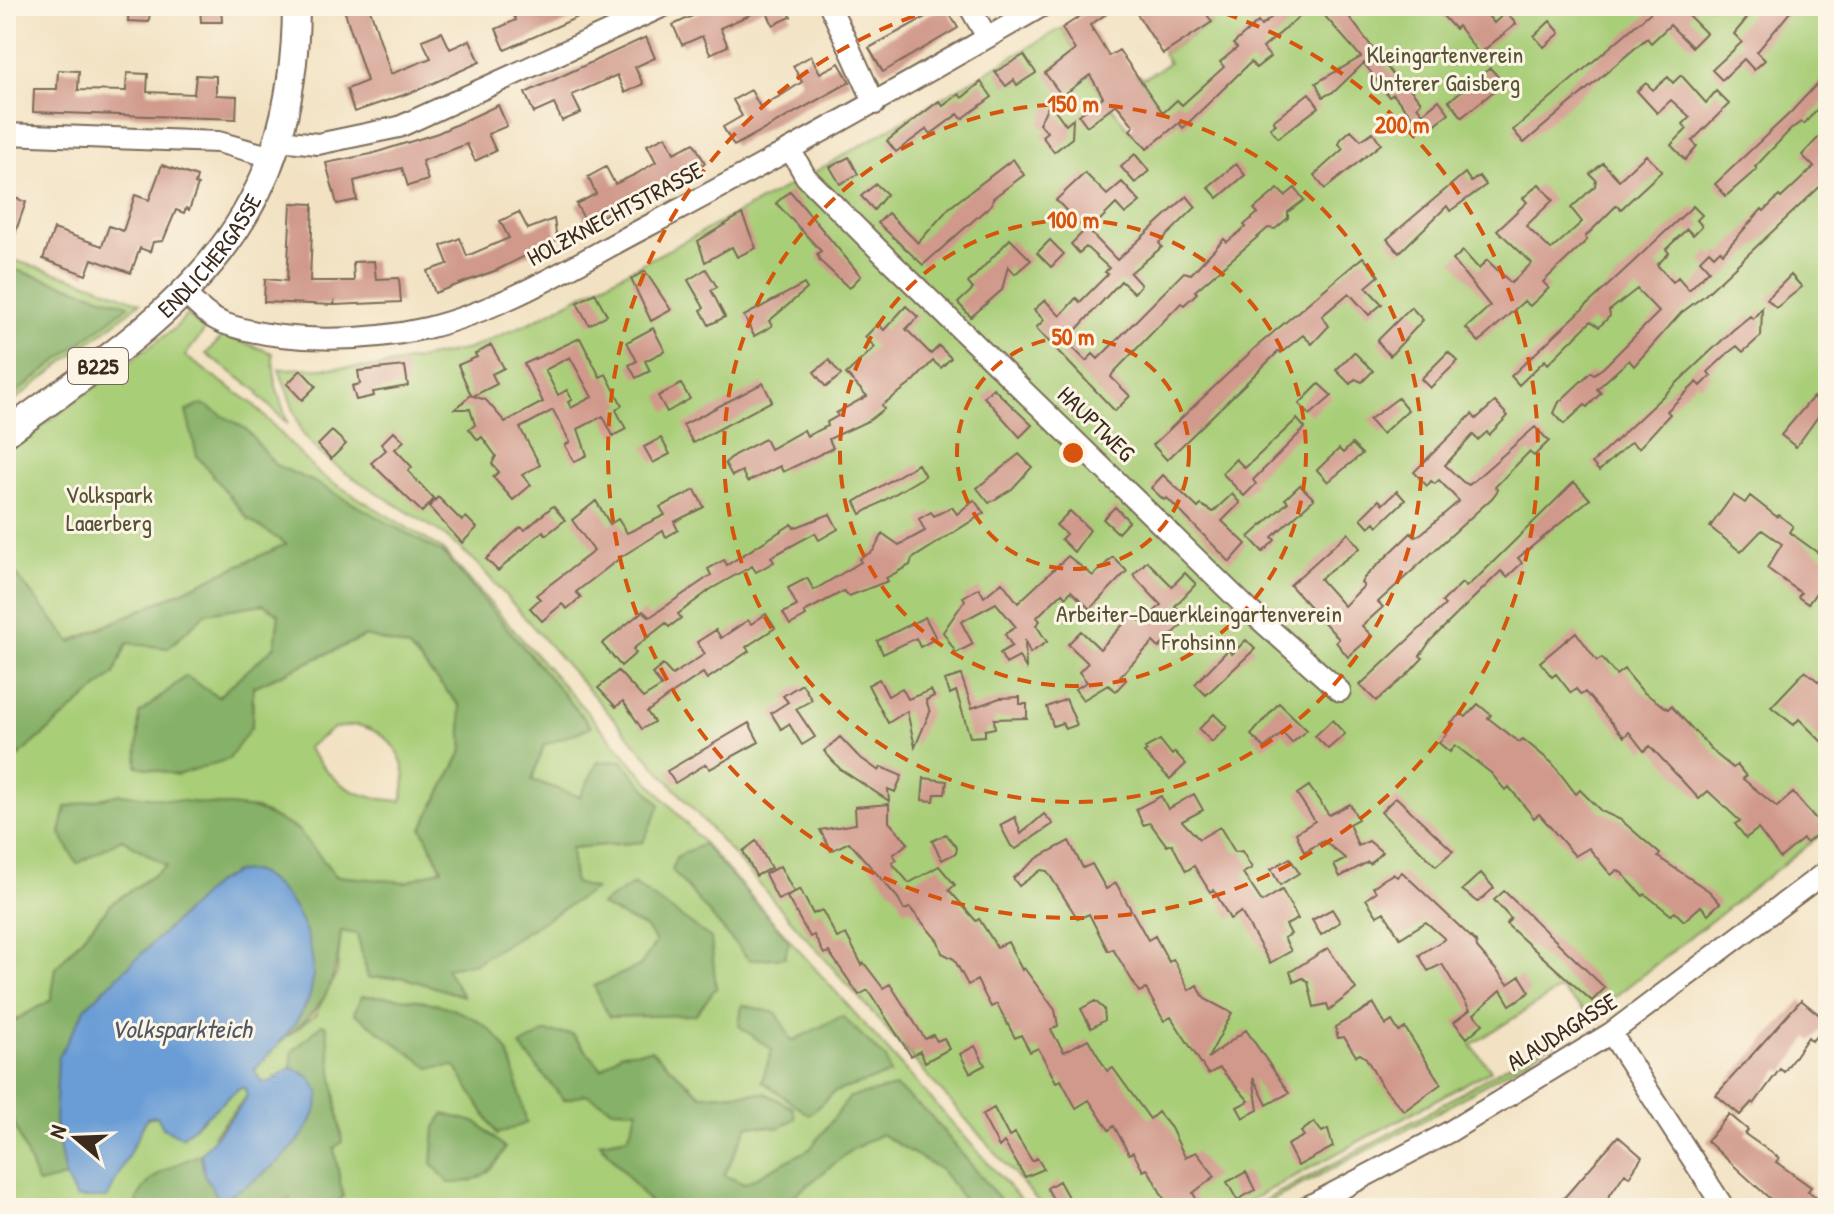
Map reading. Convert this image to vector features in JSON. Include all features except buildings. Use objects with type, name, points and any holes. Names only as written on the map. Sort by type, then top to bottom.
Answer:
[{"type":"main road","name":"ENDLICHERGASSE","points":[[6,433],[141,335],[185,294],[241,221],[276,149],[295,56],[296,6]]},
{"type":"street","points":[[6,134],[218,142],[276,149],[318,144],[399,127],[664,6]]},
{"type":"street","points":[[830,6],[875,104]]},
{"type":"street","points":[[969,6],[987,37]]},
{"type":"street","name":"HOLZKNECHTSTRASSE","points":[[185,294],[222,322],[273,336],[373,336],[424,329],[495,304],[543,282],[791,151],[1042,6]]},
{"type":"street","name":"HAUPTWEG","points":[[791,151],[806,177],[888,259],[1251,612],[1340,691]]},
{"type":"street","name":"ALAUDAGASSE","points":[[1311,1207],[1449,1132],[1611,1033],[1828,870]]},
{"type":"street","points":[[1611,1033],[1724,1208]]},
{"type":"green space","name":"Arbeiter-Dauerkleingartenverein Frohsinn","points":[[1201,6],[1828,6],[1828,829],[1590,1016],[1560,989],[1471,1045],[1491,1070],[1236,1208],[1044,1208],[475,561],[440,532],[344,472],[320,453],[302,433],[279,369],[378,367],[469,349],[533,321],[806,177],[1062,28],[1098,88],[1132,134],[1159,107],[1134,73],[1144,78],[1169,63],[1163,54],[1211,23]]},
{"type":"green space","points":[[6,258],[96,285],[140,303],[6,407],[6,401],[128,305],[6,267]]},
{"type":"green space","points":[[6,267],[129,305],[6,401]]},
{"type":"green space","name":"Volkspark Laaerberg","points":[[187,315],[205,330],[185,356],[253,404],[319,474],[442,549],[1028,1208],[1007,1208],[929,1114],[850,1097],[810,1149],[744,1184],[724,1176],[748,1125],[780,1128],[765,1093],[701,1095],[651,1050],[602,1069],[572,1034],[586,1093],[613,1109],[639,1110],[628,1137],[600,1143],[654,1208],[6,1208],[6,1074],[7,1105],[38,1183],[65,1177],[76,1198],[107,1198],[147,1118],[157,1116],[182,1137],[239,1088],[245,1088],[247,1096],[212,1136],[283,1072],[269,1082],[262,1082],[254,1070],[284,1039],[315,1015],[337,973],[341,931],[357,934],[368,978],[402,977],[461,995],[445,968],[594,889],[574,883],[571,848],[643,842],[580,797],[532,780],[544,745],[591,726],[444,554],[314,482],[275,465],[246,429],[248,519],[286,544],[70,642],[6,562],[6,452],[174,329]],"holes":[[[646,928],[716,988],[594,986],[640,966],[656,942]],[[792,1041],[890,1074],[834,1092],[762,1081],[772,1050]],[[506,1051],[497,1134],[455,1066]]]},
{"type":"green space","points":[[224,335],[272,353],[276,386],[288,424],[258,395],[259,392],[206,354]]},
{"type":"green space","points":[[203,404],[246,429],[275,465],[314,482],[444,554],[591,727],[544,745],[532,780],[580,797],[598,762],[622,761],[660,805],[643,842],[571,848],[574,883],[595,889],[475,963],[446,968],[463,996],[402,977],[368,978],[357,934],[341,931],[336,966],[326,993],[310,1016],[284,1039],[302,1005],[312,977],[310,948],[295,911],[55,1122],[65,1177],[38,1184],[7,1105],[6,1025],[51,1000],[56,968],[112,903],[167,866],[122,839],[77,864],[60,833],[66,807],[120,794],[256,809],[297,829],[336,876],[406,882],[442,869],[422,828],[463,750],[460,706],[409,648],[366,636],[253,687],[252,726],[229,759],[177,775],[137,766],[139,714],[186,676],[218,697],[275,646],[279,614],[263,604],[206,613],[168,648],[127,643],[114,674],[15,759],[6,759],[6,562],[71,642],[286,544],[248,519],[197,456],[186,411]]},
{"type":"green space","points":[[263,604],[279,614],[275,646],[218,697],[252,726],[253,687],[366,636],[409,648],[460,706],[463,750],[422,828],[442,869],[406,883],[336,876],[297,829],[256,809],[198,805],[122,839],[167,866],[112,903],[56,968],[52,1000],[6,1025],[6,759],[15,759],[114,674],[127,643],[168,648],[206,613]],"holes":[[[357,725],[370,729],[390,743],[402,763],[404,788],[401,801],[370,797],[347,788],[307,748],[334,728]]]},
{"type":"green space","points":[[703,844],[789,940],[785,957],[749,960],[672,870],[676,857]]},
{"type":"green space","points":[[634,884],[711,938],[716,988],[695,1015],[609,1017],[594,986],[640,966],[656,942],[646,928],[600,905]]},
{"type":"green space","points":[[362,996],[401,998],[443,1006],[463,1013],[496,1035],[507,1051],[513,1068],[527,1123],[497,1134],[455,1066],[430,1068],[354,1013]]},
{"type":"green space","points":[[742,1005],[777,1013],[792,1041],[842,1016],[886,1059],[890,1074],[834,1092],[809,1115],[762,1081],[772,1050],[739,1026]]},
{"type":"green space","points":[[322,1024],[326,1026],[342,1142],[334,1148],[343,1197],[331,1208],[293,1208],[289,1198],[275,1208],[143,1208],[136,1201],[155,1177],[201,1154],[204,1174],[219,1200],[248,1185],[282,1157],[312,1120],[298,1071],[291,1068],[292,1052]]},
{"type":"green space","points":[[545,1032],[572,1034],[602,1069],[621,1053],[651,1050],[701,1095],[765,1093],[793,1108],[795,1118],[780,1128],[748,1125],[724,1175],[744,1184],[810,1149],[850,1097],[896,1087],[929,1114],[1007,1208],[970,1208],[941,1170],[881,1134],[851,1150],[779,1208],[654,1208],[600,1142],[628,1137],[638,1110],[613,1109],[586,1094],[564,1100],[520,1046]]},
{"type":"green space","points":[[1560,1034],[1563,1038],[1434,1115],[1258,1208],[1250,1208],[1421,1117]]},
{"type":"green space","points":[[444,1114],[478,1123],[505,1148],[495,1164],[476,1179],[449,1183],[432,1164],[435,1127]]},
{"type":"green space","points":[[881,1134],[941,1170],[970,1208],[779,1208],[851,1150]]},
{"type":"water","name":"Volksparkteich","points":[[253,871],[268,879],[292,905],[301,921],[312,956],[313,974],[308,1001],[287,1033],[254,1070],[262,1082],[269,1082],[291,1068],[309,1076],[320,1093],[307,1128],[296,1144],[268,1171],[219,1200],[204,1174],[201,1154],[243,1103],[247,1096],[245,1088],[239,1088],[182,1137],[163,1128],[157,1116],[147,1118],[107,1198],[76,1198],[65,1177],[55,1122],[58,1058],[86,1007],[215,883],[235,872]]},
{"type":"park label","name":"Kleingartenverein Unterer Gaisberg","points":[[1445,69]]}]
